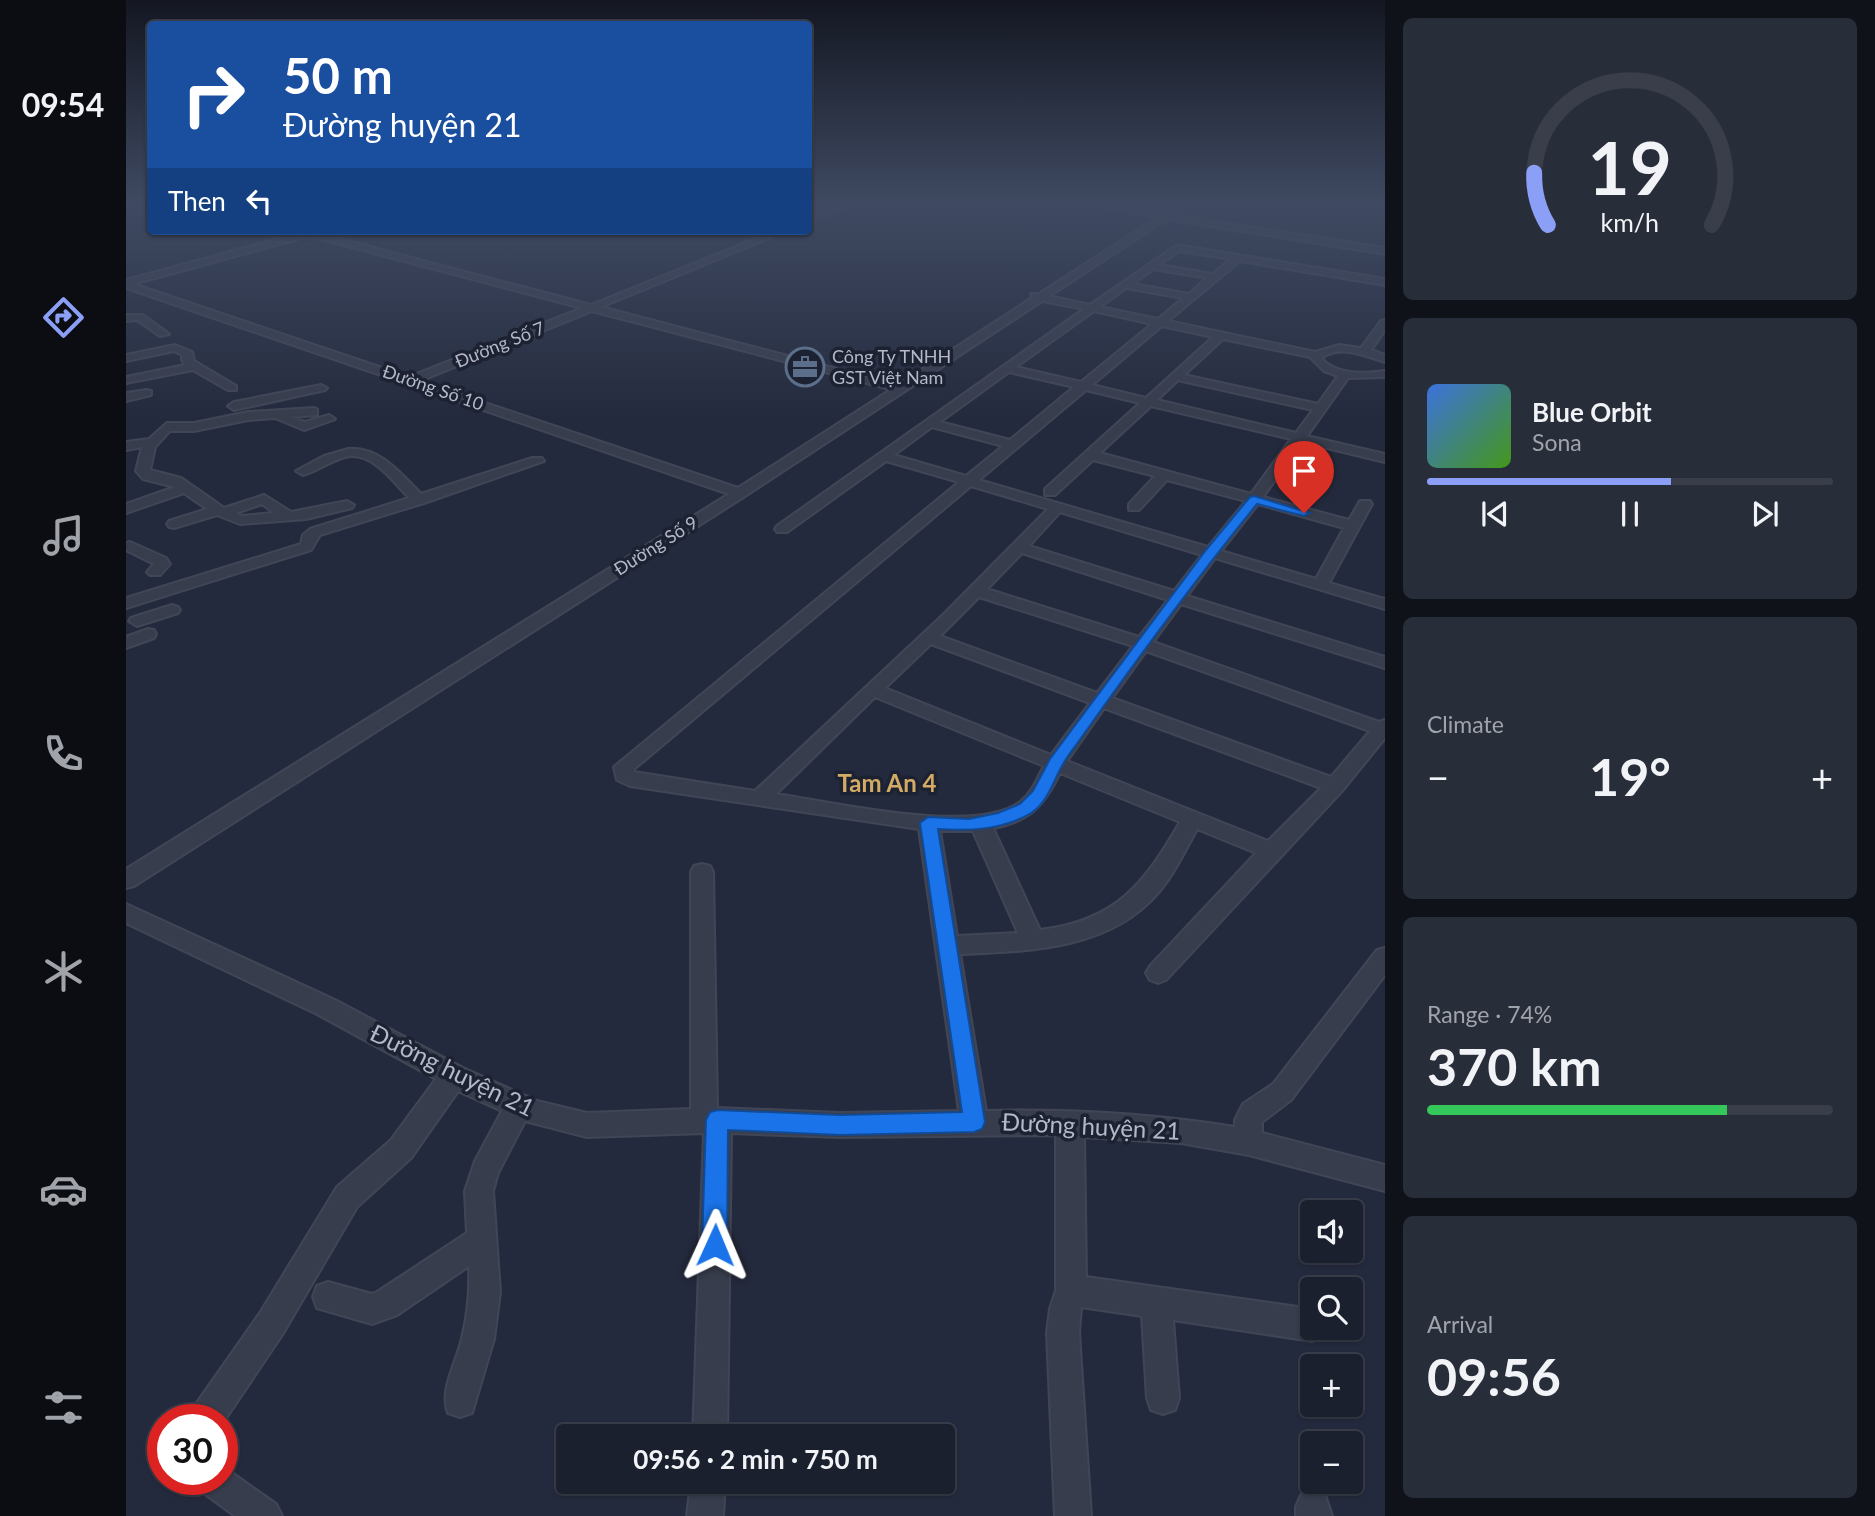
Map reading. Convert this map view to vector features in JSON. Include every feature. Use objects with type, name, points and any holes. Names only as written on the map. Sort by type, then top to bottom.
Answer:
[{"type":"street","points":[[126,283],[149,277]]},
{"type":"street","points":[[471,277],[890,386]]},
{"type":"street","name":"Đường Số 7","points":[[412,380],[671,277]]},
{"type":"street","name":"Đường Số 9","points":[[126,880],[1067,277]]},
{"type":"street","points":[[782,529],[1137,277]]},
{"type":"street","points":[[1215,277],[624,767],[624,775],[630,779],[928,823],[969,825],[1001,819],[1026,808],[1040,794],[1055,763],[1101,700],[1210,553],[1254,500],[1346,373]]},
{"type":"street","points":[[1354,277],[1385,282]]},
{"type":"street","name":"Đường Số 10","points":[[126,283],[734,491]]},
{"type":"street","points":[[1125,285],[1192,298]]},
{"type":"street","name":"Đường Số 9","points":[[126,870],[734,491],[890,386],[1037,296]]},
{"type":"street","points":[[1037,296],[1316,355],[1337,349],[1378,355],[1384,327]]},
{"type":"street","points":[[126,318],[137,316],[163,334]]},
{"type":"street","points":[[761,797],[871,689],[978,591],[1020,548],[1054,500],[1091,455],[1222,334]]},
{"type":"street","points":[[126,358],[177,348],[188,354],[187,360],[195,366],[232,388]]},
{"type":"street","points":[[1316,355],[1319,363],[1346,373],[1385,374]]},
{"type":"street","points":[[126,380],[195,366]]},
{"type":"street","points":[[1007,368],[1385,458]]},
{"type":"street","points":[[1175,376],[1320,408]]},
{"type":"street","points":[[222,511],[171,479],[144,474],[152,442],[179,419],[321,388]]},
{"type":"street","points":[[126,397],[147,393]]},
{"type":"street","points":[[167,427],[187,428],[248,415],[313,412]]},
{"type":"street","points":[[275,415],[304,426],[329,419]]},
{"type":"street","points":[[930,422],[1014,445]]},
{"type":"street","points":[[126,446],[152,442]]},
{"type":"street","points":[[303,471],[348,453],[359,453],[377,461],[419,500]]},
{"type":"street","points":[[1091,455],[1353,526]]},
{"type":"street","points":[[884,456],[967,481],[1054,500],[1210,553],[1385,604]]},
{"type":"street","points":[[126,603],[306,547],[310,542],[310,535],[315,532],[537,461]]},
{"type":"street","points":[[126,471],[144,467]]},
{"type":"street","points":[[1134,507],[1164,475]]},
{"type":"street","points":[[126,509],[184,488]]},
{"type":"street","points":[[174,524],[264,499],[286,515],[306,515],[347,505]]},
{"type":"street","points":[[1320,585],[1365,504]]},
{"type":"street","points":[[130,546],[161,561],[162,564],[155,572]]},
{"type":"street","points":[[1020,548],[1385,663]]},
{"type":"street","points":[[126,643],[143,627],[176,615],[155,572],[139,566]]},
{"type":"street","points":[[978,591],[1143,644],[1383,728],[1335,786],[1271,850],[1158,973]]},
{"type":"street","points":[[928,637],[1335,786]]},
{"type":"street","points":[[871,689],[1271,850]]},
{"type":"street","points":[[947,945],[1033,941],[1073,934],[1125,911],[1147,892],[1192,820]]},
{"type":"street","points":[[928,823],[974,1122]]},
{"type":"street","points":[[980,823],[1033,941]]},
{"type":"street","points":[[702,872],[711,1120],[710,1424]]},
{"type":"street","name":"Đường huyện 21","points":[[126,913],[314,1001],[454,1076],[519,1107],[587,1125],[711,1120],[840,1125],[974,1122],[1070,1124],[1181,1131],[1248,1142],[1385,1178]]},
{"type":"street","points":[[1248,1142],[1248,1120],[1282,1092],[1385,957]]},
{"type":"street","points":[[216,1404],[271,1324],[348,1197],[401,1149],[454,1076]]},
{"type":"street","points":[[460,1401],[478,1339],[483,1304],[479,1191],[485,1170],[519,1107]]},
{"type":"street","points":[[1070,1124],[1071,1290],[1065,1309],[1063,1334],[1073,1516]]},
{"type":"street","points":[[328,1297],[372,1309],[386,1304],[482,1240]]},
{"type":"street","points":[[1071,1290],[1300,1323]]},
{"type":"street","points":[[1156,1302],[1163,1398]]},
{"type":"street","points":[[705,1516],[707,1494]]},
{"type":"street","points":[[235,1495],[264,1516]]},
{"type":"place","name":"Công Ty TNHH GST Việt Nam","points":[[805,367]]},
{"type":"district","name":"Tam An 4","points":[[887,784]]},
{"type":"route","points":[[715,1245],[718,1120],[840,1125],[974,1122],[928,823],[969,825],[1001,819],[1026,808],[1040,794],[1055,763],[1101,700],[1210,553],[1254,500],[1304,513]]}]
